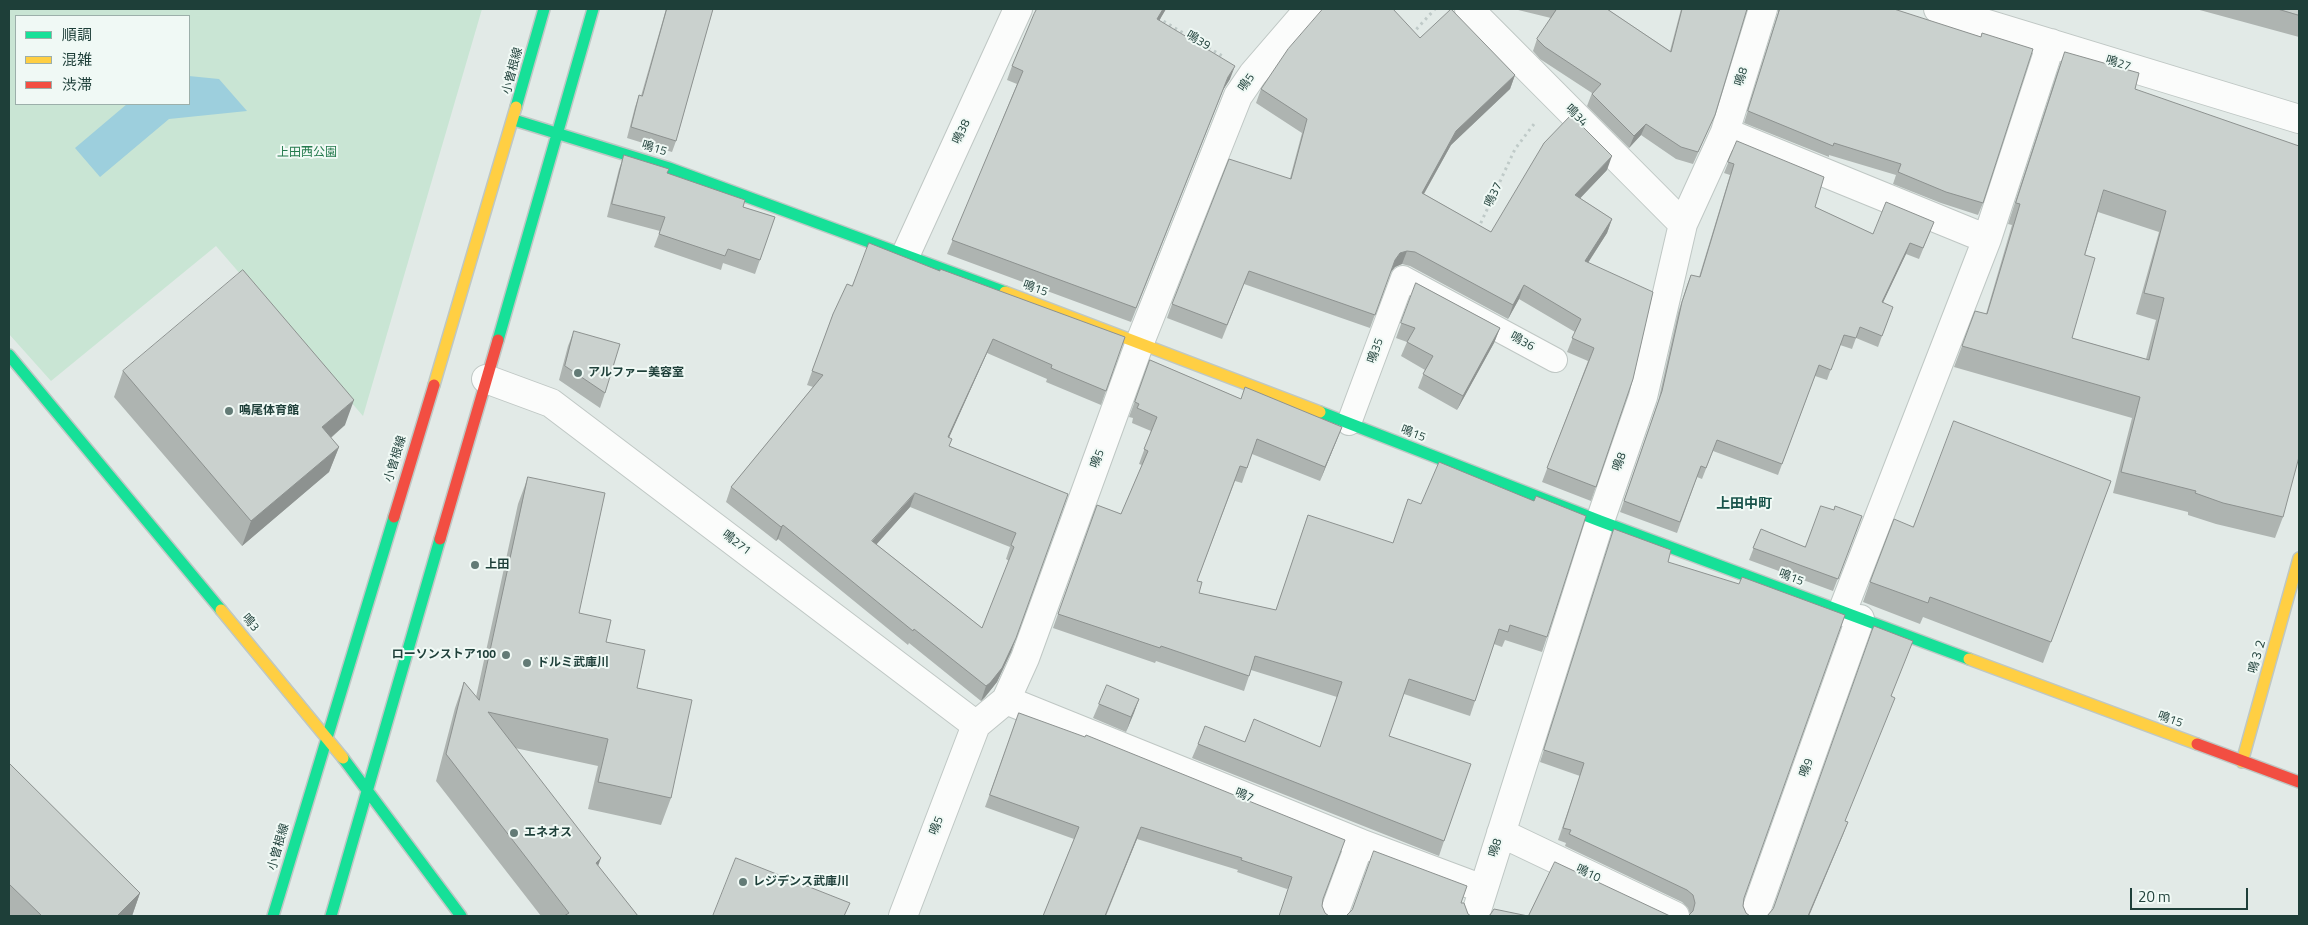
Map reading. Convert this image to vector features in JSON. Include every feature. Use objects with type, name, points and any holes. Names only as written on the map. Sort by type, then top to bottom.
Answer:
[{"type":"street","name":"小曽根線","points":[[273,916],[326,735],[514,120],[544,9]]},
{"type":"street","points":[[331,916],[593,9]]},
{"type":"street","name":"鳴38","points":[[905,256],[1018,9]]},
{"type":"street","name":"鳴5","points":[[903,916],[976,725],[1006,700],[1025,658],[1140,342],[1238,96],[1253,74],[1309,9]]},
{"type":"street","name":"鳴34","points":[[1469,9],[1682,224]]},
{"type":"street","name":"鳴8","points":[[1475,916],[1600,521],[1643,397],[1682,224],[1725,132],[1764,9]]},
{"type":"street","name":"鳴27","points":[[1938,9],[2299,119]]},
{"type":"street","name":"鳴9","points":[[1754,916],[1851,616],[1987,239],[2051,43]]},
{"type":"street","name":"鳴15","points":[[514,120],[669,168],[1140,342],[1600,521],[2299,782]]},
{"type":"street","points":[[1725,132],[1987,239]]},
{"type":"street","name":"鳴3","points":[[9,355],[326,735],[461,916]]},
{"type":"street","name":"鳴271","points":[[486,378],[551,403],[976,725]]},
{"type":"street","name":"鳴３２","points":[[2242,762],[2299,558]]},
{"type":"street","name":"鳴7","points":[[1006,700],[1360,842],[1483,889]]},
{"type":"street","name":"鳴10","points":[[1501,834],[1645,909],[1675,916]]},
{"type":"street","points":[[1333,916],[1360,842]]},
{"type":"lane","name":"鳴36","points":[[1402,278],[1555,360]]},
{"type":"lane","name":"鳴35","points":[[1349,424],[1402,278]]},
{"type":"path","points":[[1410,36],[1436,9]]},
{"type":"path","name":"鳴39","points":[[1151,14],[1253,74]]},
{"type":"path","name":"鳴37","points":[[1474,238],[1515,149],[1556,96]]},
{"type":"green space","name":"上田西公園","points":[[9,9],[482,9],[363,416],[216,246],[51,381],[9,334]]},
{"type":"water","points":[[190,76],[219,79],[247,111],[169,119],[100,177],[75,148],[126,105],[190,105]]},
{"type":"building","points":[[667,9],[713,9],[676,141],[631,127],[639,95],[642,96]]},
{"type":"building","points":[[1037,9],[1163,9],[1157,19],[1235,66],[1228,77],[1136,308],[952,240],[1023,71],[1012,66]]},
{"type":"building","points":[[1323,9],[1393,9],[1420,38],[1451,9],[1515,75],[1456,131],[1422,193],[1491,232],[1544,143],[1571,115],[1612,156],[1575,195],[1612,219],[1585,261],[1653,292],[1633,379],[1596,487],[1547,468],[1594,348],[1572,338],[1581,319],[1524,285],[1513,305],[1415,252],[1407,251],[1400,253],[1395,260],[1375,315],[1249,271],[1227,325],[1172,304],[1229,159],[1291,179],[1307,119],[1261,89],[1288,49]]},
{"type":"building","points":[[1557,9],[1607,9],[1671,52],[1682,9],[1747,9],[1715,115],[1698,152],[1681,147],[1646,124],[1634,136],[1592,94],[1601,84],[1545,47],[1537,39]]},
{"type":"building","points":[[1780,9],[1894,9],[1981,37],[1982,33],[2033,49],[1983,203],[1946,192],[1898,172],[1901,164],[1834,143],[1833,146],[1748,111]]},
{"type":"building","points":[[2278,9],[2299,9],[2299,15]]},
{"type":"building","points":[[2065,52],[2139,73],[2135,89],[2299,146],[2299,457],[2283,517],[2223,503],[2195,493],[2196,491],[2121,472],[2140,397],[1962,346],[1975,311],[1987,314],[2020,204],[2016,203]],"holes":[[[2104,190],[2166,211],[2144,293],[2164,298],[2149,360],[2072,338],[2095,258],[2085,255]]]},
{"type":"building","points":[[1737,141],[1824,177],[1815,207],[1873,234],[1886,202],[1934,222],[1923,248],[1910,243],[1882,302],[1893,307],[1882,336],[1860,327],[1856,338],[1844,335],[1831,370],[1819,365],[1782,464],[1717,440],[1706,468],[1701,466],[1680,522],[1624,501],[1662,391],[1682,302],[1691,275],[1700,277],[1734,164],[1728,162]]},
{"type":"building","points":[[624,155],[669,169],[667,173],[745,200],[743,207],[775,217],[760,260],[728,249],[725,256],[659,234],[665,217],[612,204]]},
{"type":"building","points":[[869,243],[940,271],[940,269],[1125,337],[1106,391],[1051,368],[1052,365],[993,339],[948,437],[952,439],[949,446],[1068,494],[1016,638],[1002,668],[986,686],[914,629],[913,631],[783,525],[781,527],[731,487],[823,375],[812,371],[833,314],[847,284],[852,286]],"holes":[[[915,493],[1016,533],[1011,545],[1014,547],[982,628],[872,541]]]},
{"type":"building","name":"鳴尾体育館","points":[[243,270],[354,400],[322,427],[339,447],[251,521],[123,371]]},
{"type":"building","points":[[1416,283],[1500,328],[1463,396],[1423,374],[1433,356],[1407,342],[1415,328],[1401,323]]},
{"type":"building","points":[[574,331],[620,344],[605,393],[565,366]]},
{"type":"building","points":[[1150,360],[1241,399],[1245,387],[1342,427],[1325,467],[1257,439],[1247,468],[1240,466],[1197,581],[1202,582],[1199,593],[1276,610],[1308,515],[1393,543],[1408,499],[1421,504],[1439,462],[1534,501],[1536,496],[1586,516],[1547,637],[1510,625],[1508,632],[1499,629],[1475,701],[1409,679],[1389,736],[1471,764],[1444,841],[1198,744],[1205,726],[1245,742],[1254,719],[1320,747],[1342,682],[1255,656],[1249,676],[1058,614],[1097,505],[1121,514],[1148,451],[1144,449],[1157,417],[1137,408],[1139,404],[1135,402]]},
{"type":"building","points":[[1954,421],[2111,481],[2051,642],[1930,597],[1928,603],[1870,582],[1894,519],[1913,527]]},
{"type":"building","points":[[528,477],[605,493],[579,613],[611,620],[606,642],[645,650],[637,688],[692,700],[671,798],[598,782],[608,739],[488,712],[601,858],[596,863],[638,916],[564,916],[569,913],[446,754],[464,682],[479,700]]},
{"type":"building","points":[[1821,506],[1834,510],[1835,506],[1862,516],[1838,579],[1753,548],[1761,529],[1805,547]]},
{"type":"building","points":[[1614,529],[1671,550],[1668,562],[1739,584],[1742,577],[1845,615],[1744,898],[1743,906],[1746,913],[1750,916],[1688,916],[1693,911],[1695,903],[1693,895],[1687,890],[1569,834],[1571,830],[1563,828],[1584,763],[1544,750]]},
{"type":"building","points":[[1874,626],[1913,641],[1891,696],[1895,698],[1845,821],[1848,822],[1808,916],[1767,916],[1773,909]]},
{"type":"building","points":[[1107,685],[1139,699],[1131,717],[1099,704]]},
{"type":"building","points":[[1019,713],[1085,737],[1086,735],[1345,840],[1323,899],[1322,906],[1325,913],[1329,916],[1279,916],[1292,877],[1241,860],[1242,858],[1141,827],[1105,916],[1043,916],[1079,827],[990,795]]},
{"type":"building","points":[[9,763],[140,893],[117,916],[42,916],[9,884]]},
{"type":"building","points":[[1374,851],[1467,886],[1461,903],[1464,903],[1468,914],[1471,916],[1346,916],[1352,910]]},
{"type":"building","points":[[736,858],[850,903],[844,916],[713,916]]},
{"type":"building","points":[[1555,862],[1670,916],[1528,916]]},
{"type":"building","points":[[1494,909],[1528,916],[1488,916]]},
{"type":"traffic: fast","points":[[516,107],[544,9]]},
{"type":"traffic: fast","points":[[498,340],[593,9]]},
{"type":"traffic: fast","points":[[514,120],[669,168],[1005,292]]},
{"type":"traffic: fast","points":[[9,355],[221,610]]},
{"type":"traffic: fast","points":[[1320,412],[1600,521],[1969,659]]},
{"type":"traffic: fast","points":[[273,916],[394,517]]},
{"type":"traffic: fast","points":[[331,916],[440,539]]},
{"type":"traffic: fast","points":[[343,758],[461,916]]},
{"type":"traffic: slow","points":[[434,385],[516,107]]},
{"type":"traffic: slow","points":[[1005,292],[1320,412]]},
{"type":"traffic: slow","points":[[2242,762],[2299,558]]},
{"type":"traffic: slow","points":[[221,610],[343,758]]},
{"type":"traffic: slow","points":[[1969,659],[2197,744]]},
{"type":"traffic: jam","points":[[440,539],[498,340]]},
{"type":"traffic: jam","points":[[394,517],[434,385]]},
{"type":"traffic: jam","points":[[2197,744],[2299,782]]},
{"type":"place","name":"アルファー美容室","points":[[578,373]]},
{"type":"place","name":"鳴尾体育館","points":[[229,411]]},
{"type":"place","name":"上田","points":[[475,565]]},
{"type":"place","name":"ローソンストア100","points":[[506,655]]},
{"type":"place","name":"ドルミ武庫川","points":[[527,663]]},
{"type":"place","name":"エネオス","points":[[514,833]]},
{"type":"place","name":"レジデンス武庫川","points":[[743,882]]},
{"type":"district","name":"上田中町","points":[[1744,505]]}]
